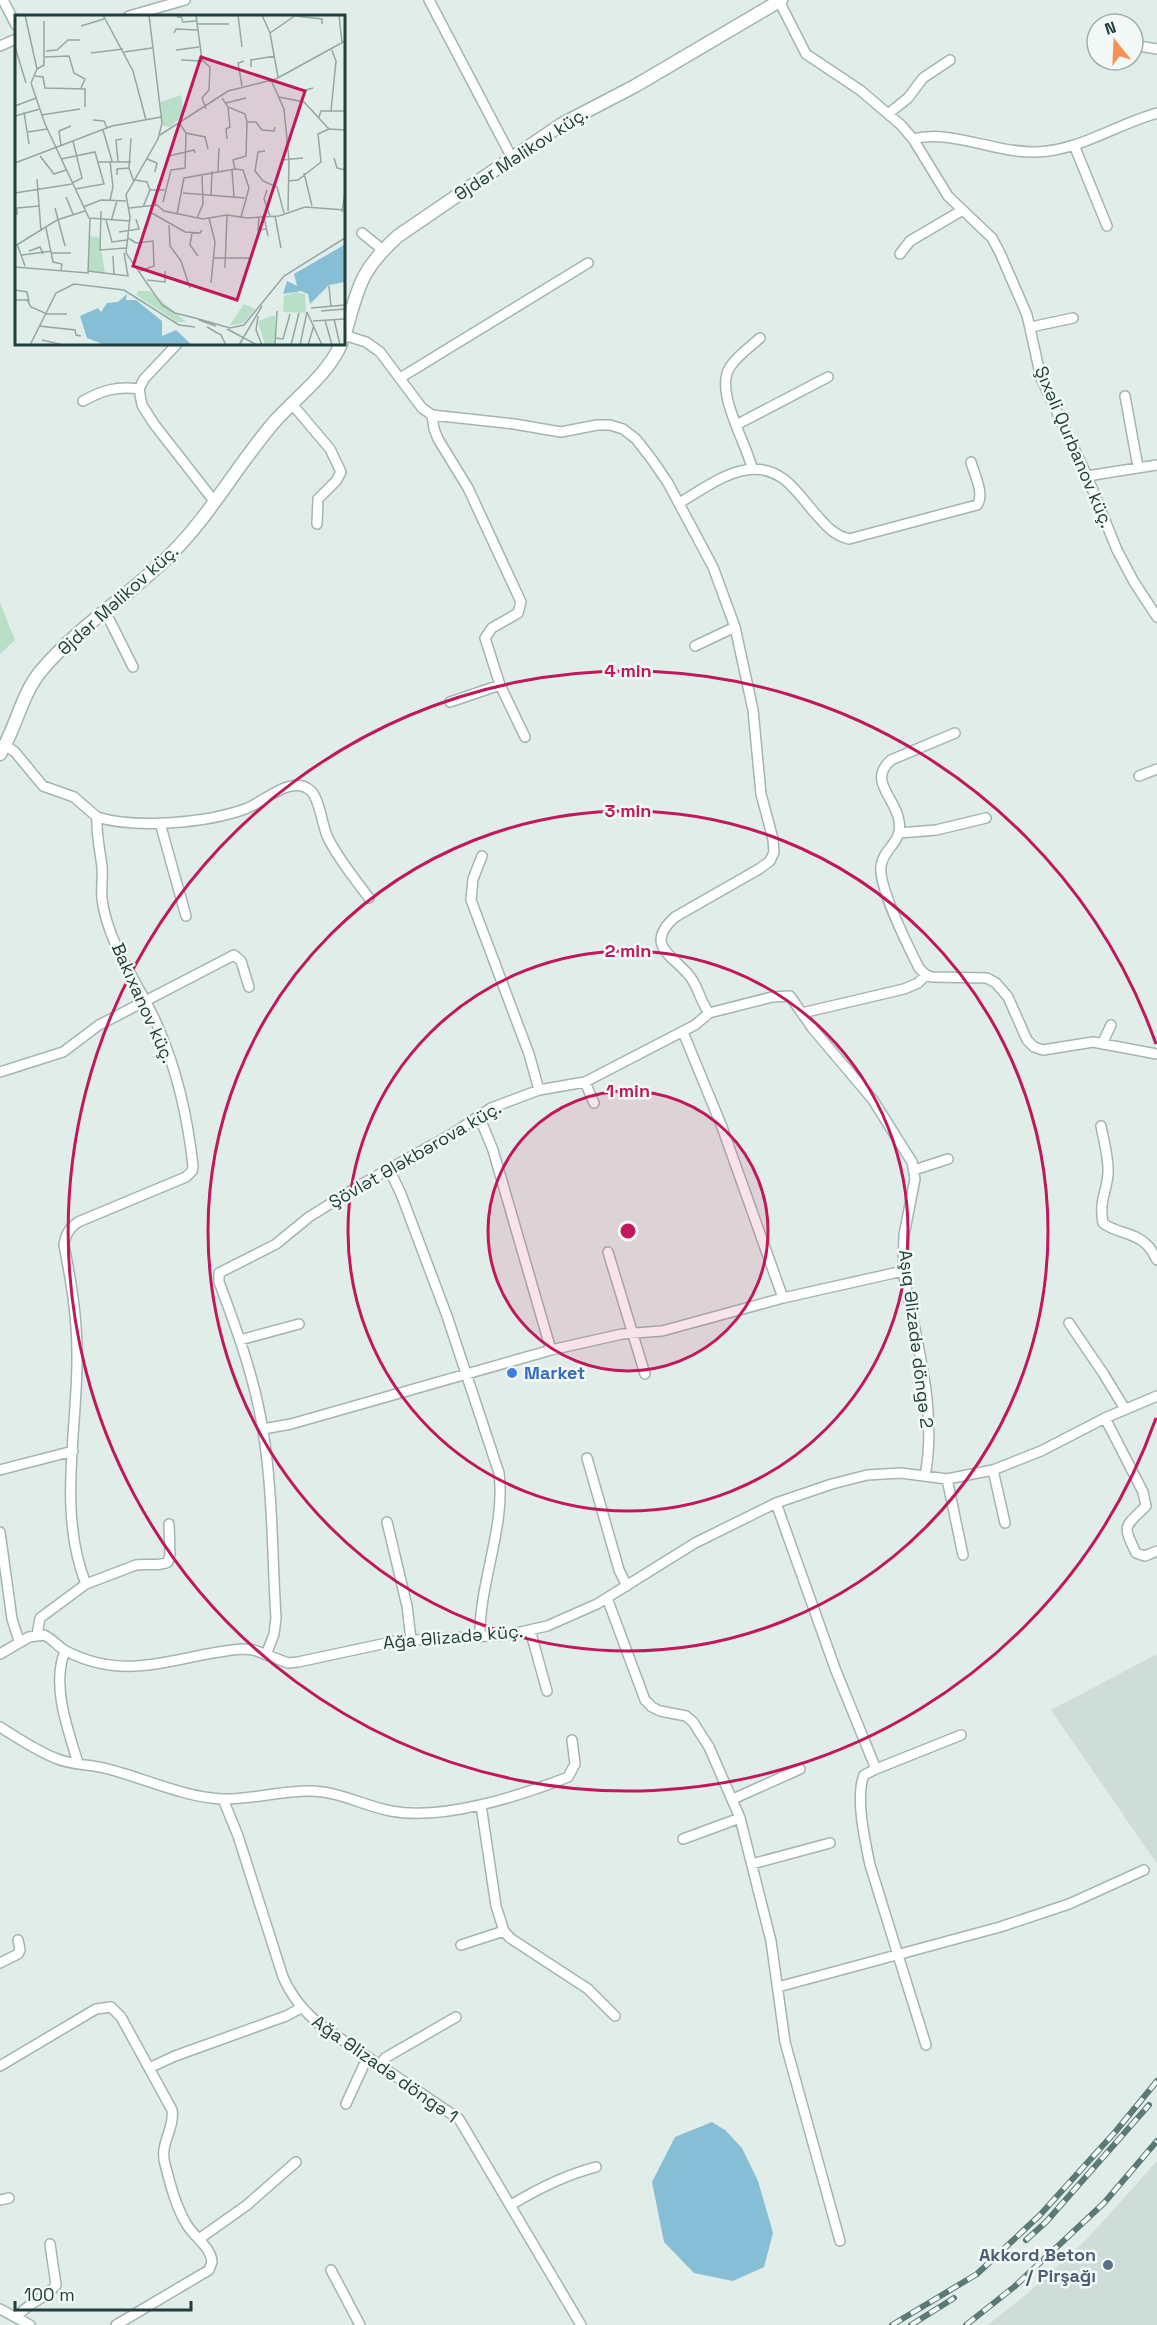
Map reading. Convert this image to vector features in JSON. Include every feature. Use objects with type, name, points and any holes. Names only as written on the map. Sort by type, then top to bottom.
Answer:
[{"type":"street","points":[[3,0],[15,23]]},
{"type":"street","points":[[132,15],[185,0]]},
{"type":"street","points":[[429,0],[512,158]]},
{"type":"street","name":"Əjdər Məlikov küç.","points":[[345,332],[355,294],[371,263],[398,236],[562,124],[635,86],[780,1]]},
{"type":"street","name":"Şıxəli Qurbanov küç.","points":[[780,1],[806,54],[860,90],[888,114],[913,140],[948,196],[961,211],[992,237],[1021,299],[1031,327],[1041,378],[1087,476],[1117,549],[1134,582],[1157,616]]},
{"type":"street","points":[[0,46],[15,39]]},
{"type":"street","points":[[888,114],[908,98],[923,78],[950,60]]},
{"type":"street","points":[[913,140],[935,136],[1014,152],[1037,152],[1074,145],[1157,113]]},
{"type":"street","points":[[1074,145],[1107,226]]},
{"type":"street","points":[[900,254],[910,241],[961,211]]},
{"type":"street","points":[[362,233],[383,250]]},
{"type":"street","points":[[400,378],[588,263]]},
{"type":"street","points":[[1031,327],[1073,318]]},
{"type":"street","points":[[345,336],[372,345],[422,408],[432,415],[561,432],[597,425],[610,425],[623,429],[636,439],[653,461],[679,503],[721,584],[735,627],[753,710],[759,782],[774,852],[770,861],[759,869],[675,917],[666,925],[662,934],[663,947],[667,956],[688,974],[712,1012],[785,995],[795,1001],[813,1029],[885,1116],[914,1170],[948,1159]]},
{"type":"street","points":[[752,468],[726,392],[725,375],[736,359],[760,338]]},
{"type":"street","points":[[176,345],[144,379],[139,389],[142,405],[214,501]]},
{"type":"street","name":"Əjdər Məlikov küç.","points":[[3,750],[40,672],[63,647],[173,553],[262,437],[327,367],[340,345]]},
{"type":"street","points":[[736,425],[828,377]]},
{"type":"street","points":[[83,401],[103,390],[123,387],[139,389]]},
{"type":"street","points":[[1125,396],[1138,467]]},
{"type":"street","points":[[292,404],[330,449],[341,472],[336,481],[318,499],[316,524]]},
{"type":"street","points":[[432,415],[438,439],[468,488],[521,602],[518,614],[492,628],[485,639],[500,685],[525,737]]},
{"type":"street","points":[[679,503],[744,468],[767,471],[783,478],[831,531],[849,539],[977,505],[980,501],[980,494],[971,462]]},
{"type":"street","points":[[1087,476],[1157,465]]},
{"type":"street","points":[[103,612],[110,621],[133,667]]},
{"type":"street","points":[[695,646],[735,627]]},
{"type":"street","points":[[450,702],[500,685]]},
{"type":"street","points":[[955,733],[891,760],[880,774],[900,822],[897,841],[883,857],[880,867],[889,900],[919,968],[932,977],[987,978],[996,983],[1008,997],[1027,1040],[1034,1047],[1043,1050],[1081,1043],[1102,1044],[1157,1054]]},
{"type":"street","points":[[3,750],[25,763],[43,786],[74,797],[97,817],[143,824],[189,820],[245,809],[262,802],[280,789],[299,786],[309,789],[314,795],[326,834],[335,851],[369,898]]},
{"type":"street","points":[[1139,776],[1157,769]]},
{"type":"street","name":"Bakıxanov küç.","points":[[86,1584],[77,1563],[73,1543],[73,1451],[78,1353],[76,1308],[64,1245],[65,1235],[78,1222],[186,1177],[192,1171],[193,1166],[185,1117],[172,1066],[158,1028],[117,946],[108,921],[102,899],[102,868],[96,829],[97,817]]},
{"type":"street","points":[[899,833],[936,830],[986,818]]},
{"type":"street","points":[[160,823],[186,916]]},
{"type":"street","points":[[482,856],[472,879],[471,900],[529,1054],[539,1090]]},
{"type":"street","points":[[0,1072],[63,1052],[99,1025],[234,955],[238,956],[241,961],[249,987]]},
{"type":"street","points":[[801,1013],[904,989],[926,975]]},
{"type":"street","name":"Şövlət Ələkbərova küç.","points":[[266,1655],[274,1634],[276,1618],[263,1429],[255,1391],[219,1282],[219,1273],[276,1244],[309,1217],[509,1100],[539,1090],[585,1082],[683,1032],[712,1012]]},
{"type":"street","points":[[1102,1044],[1111,1025]]},
{"type":"street","points":[[683,1032],[722,1127],[783,1298]]},
{"type":"street","points":[[585,1082],[594,1103]]},
{"type":"street","points":[[479,1116],[493,1150],[551,1350]]},
{"type":"street","points":[[1101,1126],[1108,1159],[1108,1176],[1100,1206],[1103,1223],[1110,1229],[1129,1234],[1147,1244],[1157,1260]]},
{"type":"street","points":[[389,1169],[423,1248],[500,1473],[502,1493],[482,1604],[480,1637]]},
{"type":"street","name":"Aşıq Əlizadə döngə 2","points":[[914,1170],[915,1179],[902,1252],[903,1271],[926,1398],[929,1439],[925,1476]]},
{"type":"street","points":[[609,1252],[645,1374]]},
{"type":"street","points":[[263,1429],[291,1424],[551,1350],[622,1334],[662,1331],[783,1298],[903,1271]]},
{"type":"street","points":[[1069,1323],[1125,1409]]},
{"type":"street","points":[[240,1340],[299,1324]]},
{"type":"street","name":"Ağa Əlizadə küç.","points":[[37,1635],[51,1638],[65,1651],[106,1665],[123,1668],[145,1667],[228,1650],[254,1650],[288,1663],[411,1639],[507,1635],[571,1616],[607,1598],[711,1534],[776,1503],[867,1475],[901,1473],[947,1479],[993,1470],[1041,1451],[1125,1409],[1156,1400]]},
{"type":"street","points":[[1105,1418],[1143,1492],[1146,1506],[1127,1525],[1126,1531],[1136,1553],[1145,1556],[1157,1551]]},
{"type":"street","points":[[0,1470],[73,1451]]},
{"type":"street","points":[[587,1458],[619,1570],[627,1586]]},
{"type":"street","points":[[993,1470],[1005,1524]]},
{"type":"street","points":[[947,1479],[963,1555]]},
{"type":"street","points":[[776,1503],[836,1671],[876,1769]]},
{"type":"street","points":[[387,1522],[407,1606],[411,1639]]},
{"type":"street","points":[[1,1651],[19,1641],[37,1635],[40,1618],[86,1584],[136,1565],[168,1562],[169,1524]]},
{"type":"street","points":[[0,1532],[12,1619],[19,1641]]},
{"type":"street","points":[[607,1598],[645,1700],[660,1711],[686,1716],[693,1722],[709,1747],[741,1818],[765,1910],[785,2042],[840,2241]]},
{"type":"street","points":[[530,1630],[547,1690]]},
{"type":"street","points":[[65,1651],[60,1662],[61,1688],[66,1720],[78,1763]]},
{"type":"street","points":[[0,1727],[40,1752],[67,1763],[103,1768],[190,1793],[223,1799],[313,1791],[339,1795],[390,1811],[407,1813],[437,1812],[480,1805],[521,1794],[568,1777],[575,1764],[572,1740]]},
{"type":"street","points":[[926,2045],[870,1864],[865,1842],[860,1785],[864,1775],[876,1769],[961,1735]]},
{"type":"street","points":[[733,1799],[800,1769]]},
{"type":"street","name":"Ağa Əlizadə döngə 1","points":[[223,1799],[238,1836],[283,1977],[301,2008],[319,2024],[367,2058],[459,2119],[511,2205],[569,2309],[581,2325]]},
{"type":"street","points":[[480,1805],[496,1906],[504,1930],[510,1938],[588,1989],[615,2016]]},
{"type":"street","points":[[683,1839],[741,1818]]},
{"type":"street","points":[[752,1864],[830,1843]]},
{"type":"street","points":[[778,1987],[1010,1924],[1069,1904],[1143,1870]]},
{"type":"street","points":[[461,1945],[504,1930]]},
{"type":"street","points":[[0,1963],[18,1954],[20,1950],[18,1940]]},
{"type":"street","points":[[0,2066],[104,2006],[111,2007],[121,2017],[172,2110],[173,2118],[163,2145],[164,2160],[182,2215],[212,2256],[212,2262],[209,2271],[116,2325]]},
{"type":"street","points":[[149,2068],[175,2056],[286,2016],[301,2008]]},
{"type":"street","points":[[380,2065],[385,2058],[456,2017]]},
{"type":"street","points":[[345,2104],[367,2058]]},
{"type":"street","points":[[199,2240],[247,2205],[296,2162]]},
{"type":"street","points":[[511,2205],[542,2186],[596,2167]]},
{"type":"street","points":[[17,2317],[24,2308],[51,2292],[56,2285],[50,2244]]},
{"type":"street","points":[[331,2270],[360,2325]]},
{"type":"street","points":[[0,2309],[30,2325]]},
{"type":"shaded area","points":[[1157,1654],[1157,1864],[1051,1710]]},
{"type":"shaded area","name":"Akkord Beton / Pirşağı","points":[[1157,2161],[1157,2325],[988,2325],[1029,2292],[1088,2238]]},
{"type":"green space","points":[[0,603],[15,640],[0,654]]},
{"type":"water","points":[[712,2122],[725,2130],[742,2148],[758,2181],[773,2233],[764,2267],[733,2281],[694,2273],[664,2242],[652,2182],[675,2137]]},
{"type":"railway","points":[[892,2325],[977,2274],[1040,2215],[1116,2131],[1157,2081]]},
{"type":"railway","points":[[1026,2240],[1046,2222],[1149,2105]]},
{"type":"railway","points":[[966,2325],[1014,2287],[1104,2203],[1157,2141]]},
{"type":"railway","points":[[911,2325],[954,2298]]},
{"type":"place","name":"Market","points":[[512,1373]]},
{"type":"place","name":"Akkord Beton / Pirşağı","points":[[1108,2265]]}]
